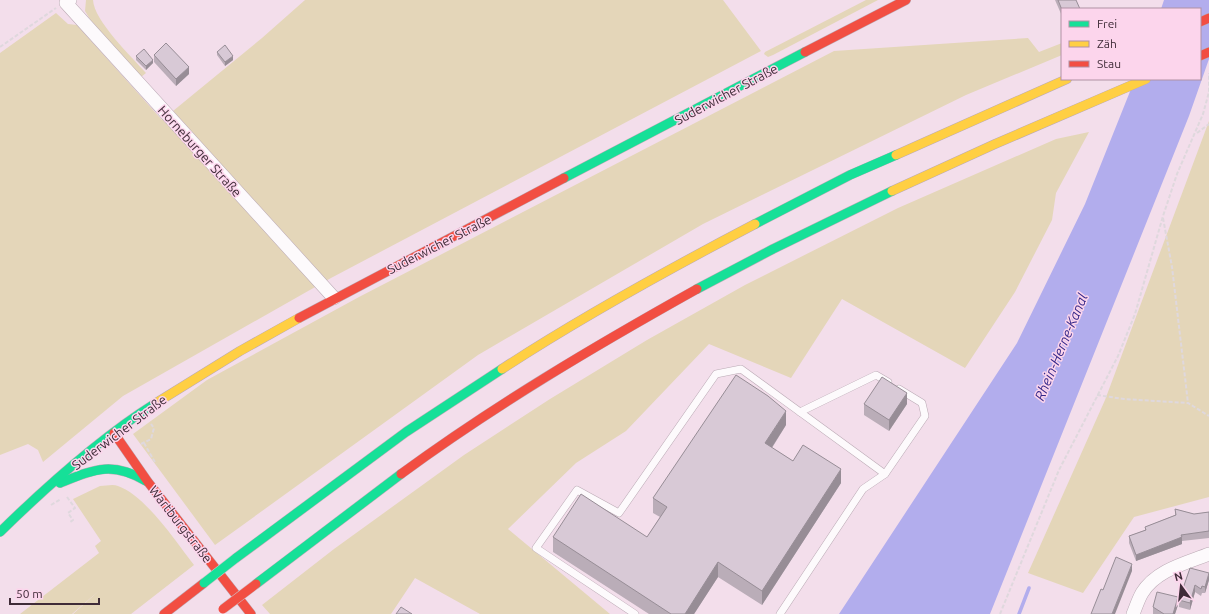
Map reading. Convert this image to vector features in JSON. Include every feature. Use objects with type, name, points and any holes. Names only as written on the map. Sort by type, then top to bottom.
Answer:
[{"type":"main road","name":"Suderwicher Straße","points":[[0,532],[44,489],[143,411],[240,351],[334,298],[906,0]]},
{"type":"main road","points":[[164,614],[236,558],[406,432],[555,335],[682,262],[850,175],[1065,80]]},
{"type":"main road","points":[[220,611],[426,456],[561,368],[670,305],[867,201],[1036,125],[1144,80]]},
{"type":"main road","name":"Wartburgstraße","points":[[114,433],[148,482],[251,614]]},
{"type":"main road","points":[[44,489],[100,469],[125,470],[148,482]]},
{"type":"street","name":"Horneburger Straße","points":[[68,2],[334,298]]},
{"type":"street","points":[[1133,614],[1142,593],[1154,579],[1168,570],[1209,554]]},
{"type":"lane","points":[[635,614],[536,548],[577,490],[619,513],[716,374],[741,369],[885,474]]},
{"type":"lane","points":[[780,614],[863,489],[885,474],[925,416],[922,403],[876,375],[800,412]]},
{"type":"path","points":[[0,47],[53,10],[68,2]]},
{"type":"path","points":[[1000,614],[1059,470],[1118,356],[1135,314],[1163,216],[1177,174],[1196,134],[1209,93],[1209,73]]},
{"type":"path","points":[[1196,134],[1209,124]]},
{"type":"path","points":[[1163,216],[1172,266],[1188,403]]},
{"type":"path","points":[[1097,395],[1124,399],[1188,403],[1209,416]]},
{"type":"path","points":[[126,452],[151,439],[154,428],[143,411]]},
{"type":"path","points":[[66,496],[75,508],[68,513],[73,520],[69,523]]},
{"type":"shaded area","points":[[86,0],[93,0],[95,9],[107,28],[146,73],[141,77],[91,21],[85,11]]},
{"type":"shaded area","points":[[305,0],[723,0],[761,51],[331,278],[123,396],[43,462],[38,450],[28,444],[0,455],[0,53],[56,13],[68,24],[77,25],[162,120],[262,38]]},
{"type":"shaded area","points":[[866,0],[878,0],[773,55],[768,57],[764,54],[765,52]]},
{"type":"shaded area","points":[[1028,38],[1039,52],[1061,43],[1061,55],[966,95],[703,224],[478,355],[215,545],[133,434],[207,380],[359,297],[834,51]]},
{"type":"shaded area","points":[[1209,121],[1209,497],[1134,517],[1083,593],[1028,573],[1105,400]]},
{"type":"shaded area","points":[[1089,132],[1056,193],[1052,220],[1015,292],[965,368],[842,299],[791,378],[709,344],[626,431],[576,463],[508,529],[610,614],[480,614],[415,578],[391,614],[270,614],[262,605],[334,549],[464,455],[550,399],[647,340],[745,285],[898,208],[1056,139]]},
{"type":"shaded area","points":[[100,486],[118,486],[129,491],[139,499],[160,521],[194,565],[131,614],[73,614],[101,589],[72,614],[20,614],[99,553],[95,546],[101,541],[73,499]]},
{"type":"water","name":"Rhein-Herne-Kanal","points":[[1164,0],[1209,0],[1209,59],[1189,116],[990,614],[839,614],[1017,343],[1085,204],[1135,80],[1201,80],[1201,8],[1161,8]]},
{"type":"building","points":[[1058,0],[1076,0],[1080,8],[1061,8]]},
{"type":"building","points":[[166,43],[189,67],[176,79],[154,55]]},
{"type":"building","points":[[225,45],[233,56],[225,62],[217,52]]},
{"type":"building","points":[[144,49],[153,60],[146,66],[136,56]]},
{"type":"building","points":[[736,375],[768,396],[786,411],[765,443],[793,461],[803,445],[841,469],[762,591],[718,562],[685,614],[671,614],[553,537],[581,494],[647,537],[667,507],[653,498]]},
{"type":"building","points":[[882,377],[907,393],[889,420],[864,404]]},
{"type":"building","points":[[1175,509],[1194,514],[1209,512],[1209,531],[1181,535],[1182,537],[1136,555],[1129,536],[1146,530],[1145,527],[1176,515]]},
{"type":"building","points":[[1116,557],[1132,564],[1112,614],[1091,614],[1101,589],[1103,590]]},
{"type":"building","points":[[1190,568],[1209,573],[1205,587],[1202,586],[1201,589],[1195,585],[1190,603],[1179,600]]},
{"type":"building","points":[[1157,592],[1178,597],[1173,614],[1164,614],[1153,607]]},
{"type":"building","points":[[401,607],[412,614],[396,614]]},
{"type":"waterway","points":[[1019,614],[1029,588]]},
{"type":"traffic: fast","points":[[564,178],[805,52]]},
{"type":"traffic: fast","points":[[755,224],[850,175],[896,155]]},
{"type":"traffic: fast","points":[[697,289],[773,249],[892,191]]},
{"type":"traffic: fast","points":[[236,558],[406,432],[502,369]]},
{"type":"traffic: fast","points":[[0,532],[36,497],[94,447],[156,403]]},
{"type":"traffic: fast","points":[[60,483],[83,474],[103,469],[123,471],[146,481]]},
{"type":"traffic: fast","points":[[256,584],[401,474]]},
{"type":"traffic: fast","points":[[204,583],[236,558]]},
{"type":"traffic: slow","points":[[896,155],[1065,80]]},
{"type":"traffic: slow","points":[[892,191],[995,144],[1144,80]]},
{"type":"traffic: slow","points":[[502,369],[564,330],[691,258],[755,224]]},
{"type":"traffic: slow","points":[[156,403],[240,351],[299,318]]},
{"type":"traffic: jam","points":[[805,52],[906,0]]},
{"type":"traffic: jam","points":[[1201,22],[1209,18]]},
{"type":"traffic: jam","points":[[1201,56],[1209,52]]},
{"type":"traffic: jam","points":[[299,318],[564,178]]},
{"type":"traffic: jam","points":[[401,474],[509,400],[621,332],[697,289]]},
{"type":"traffic: jam","points":[[114,433],[148,482],[251,614]]},
{"type":"traffic: jam","points":[[164,614],[204,583]]},
{"type":"traffic: jam","points":[[223,609],[256,584]]}]
